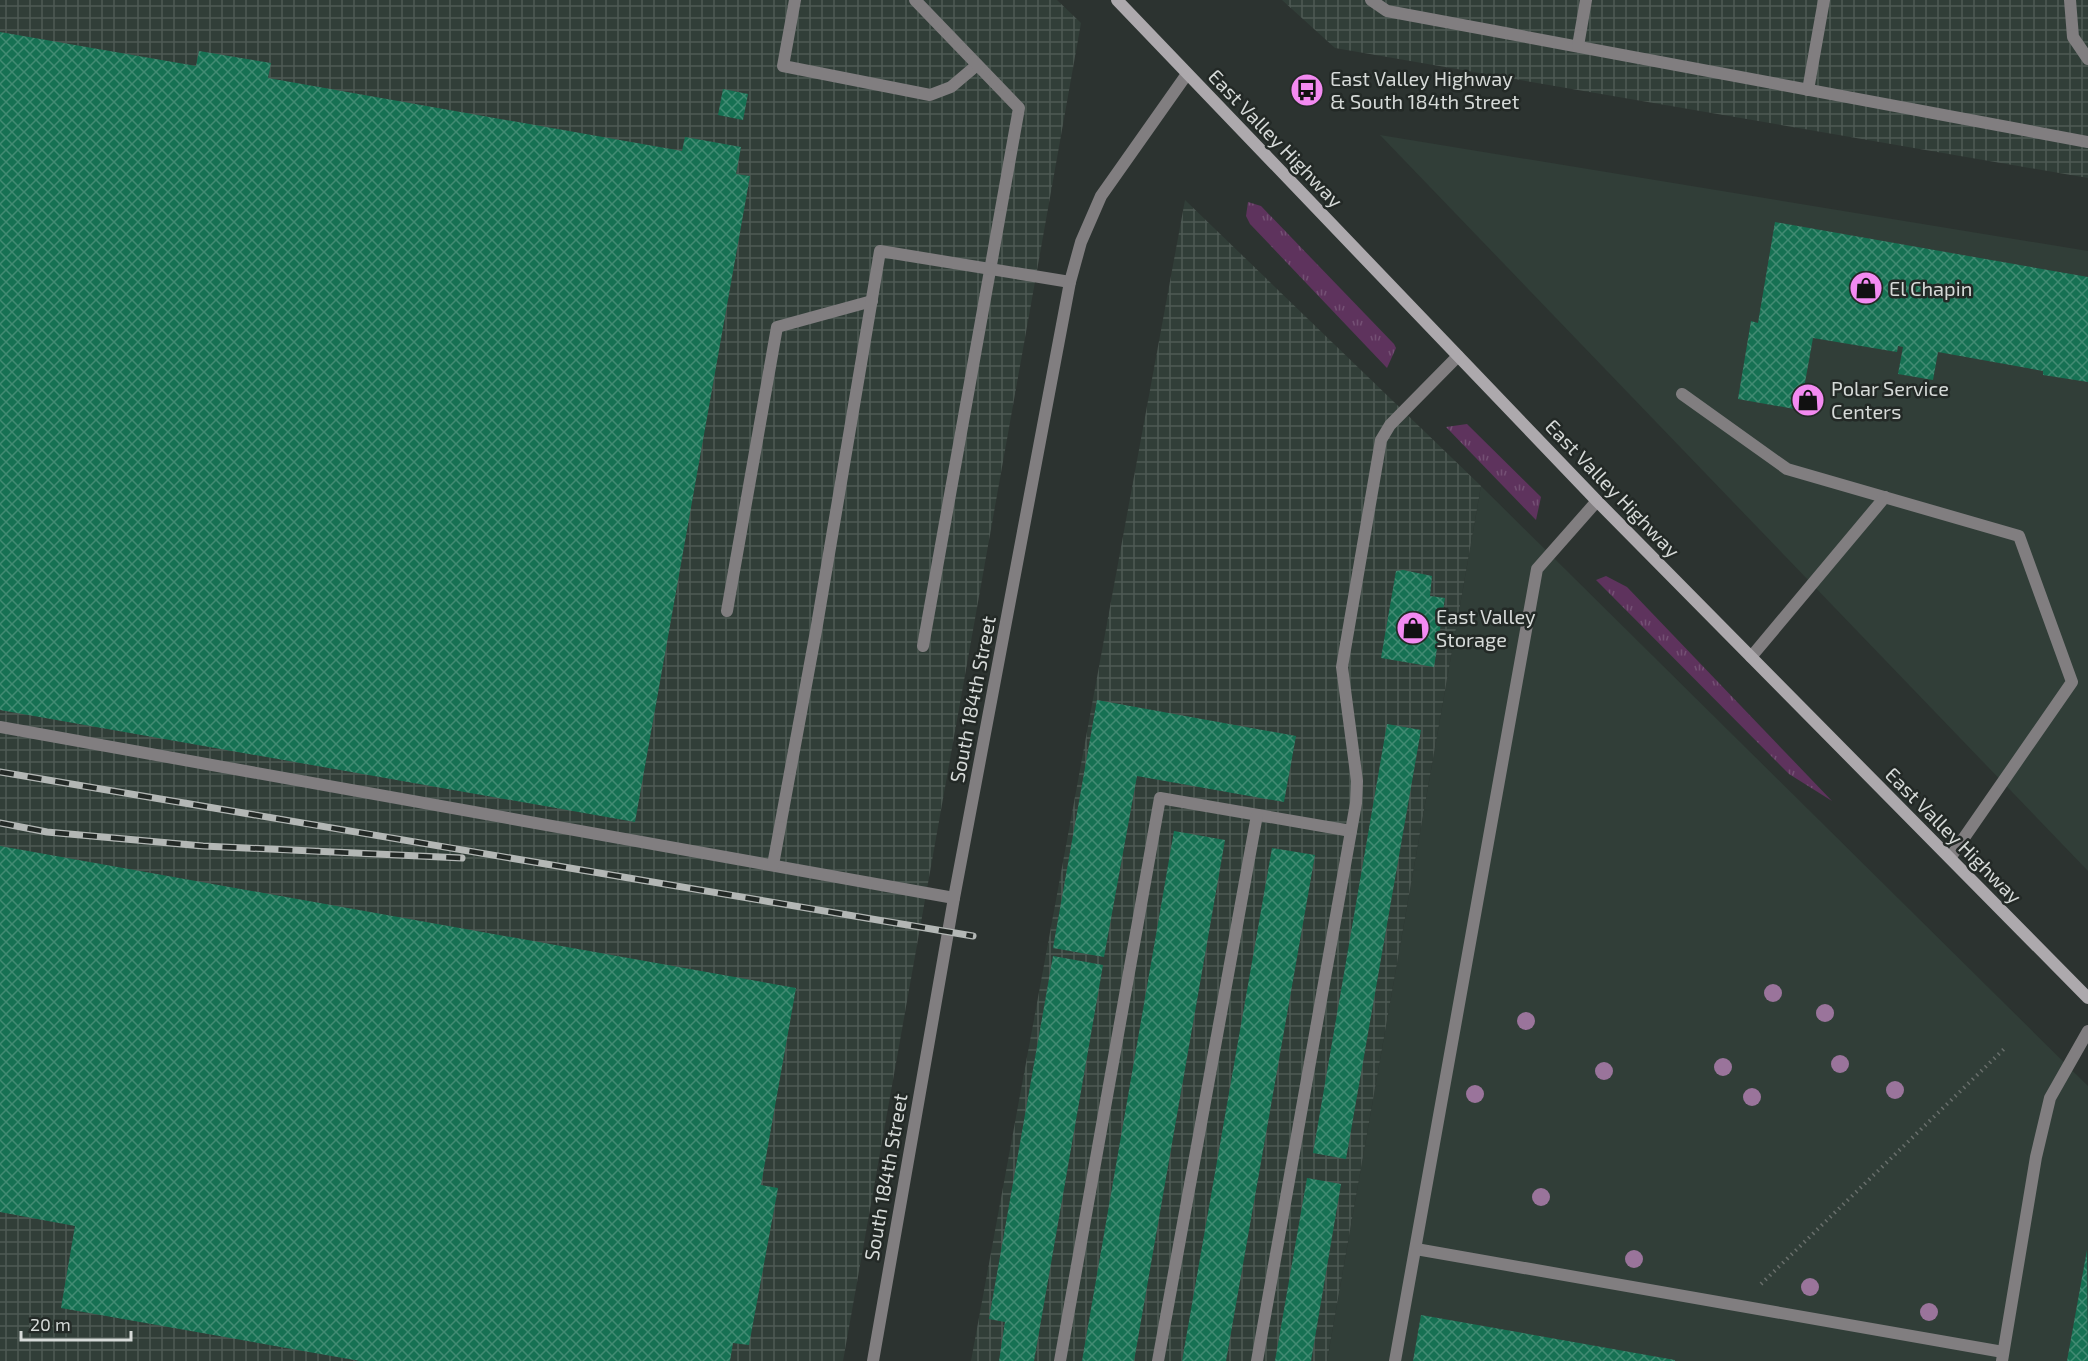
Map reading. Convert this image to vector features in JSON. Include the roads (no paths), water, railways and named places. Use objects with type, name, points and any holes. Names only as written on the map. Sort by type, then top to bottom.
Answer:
[{"type":"main road","name":"East Valley Highway","points":[[1117,0],[1597,501],[2088,998]]},
{"type":"street","points":[[795,0],[783,66],[930,94],[951,87],[977,65]]},
{"type":"street","points":[[915,0],[1019,108],[923,646]]},
{"type":"street","points":[[1371,0],[1387,11],[2088,142]]},
{"type":"street","points":[[1578,46],[1586,0]]},
{"type":"street","points":[[1808,90],[1824,0]]},
{"type":"street","points":[[2070,0],[2073,37],[2088,59]]},
{"type":"street","name":"South 184th Street","points":[[873,1361],[954,898],[1070,282],[1081,242],[1101,196],[1187,74]]},
{"type":"street","points":[[773,865],[816,631],[880,250],[1070,282]]},
{"type":"street","points":[[727,611],[777,327],[872,301]]},
{"type":"street","points":[[1257,1361],[1351,831],[1357,781],[1342,668],[1381,440],[1390,425],[1458,356]]},
{"type":"street","points":[[1682,393],[1787,469],[2019,536],[2072,682],[1950,858]]},
{"type":"street","points":[[1751,657],[1885,497]]},
{"type":"street","points":[[1395,1361],[1537,569],[1597,501]]},
{"type":"street","points":[[0,727],[954,898]]},
{"type":"street","points":[[1060,1361],[1160,798],[1351,831]]},
{"type":"street","points":[[1158,1361],[1257,815]]},
{"type":"street","points":[[1416,1249],[2002,1357],[2032,1179],[2050,1098],[2088,1031]]},
{"type":"railway","points":[[0,772],[973,936]]},
{"type":"railway","points":[[0,823],[47,832],[203,846],[462,858]]},
{"type":"place","name":"East Valley Highway & South 184th Street","points":[[1307,90]]},
{"type":"place","name":"El Chapin","points":[[1866,288]]},
{"type":"place","name":"Polar Service Centers","points":[[1808,400]]},
{"type":"place","name":"East Valley Storage","points":[[1413,628]]}]
